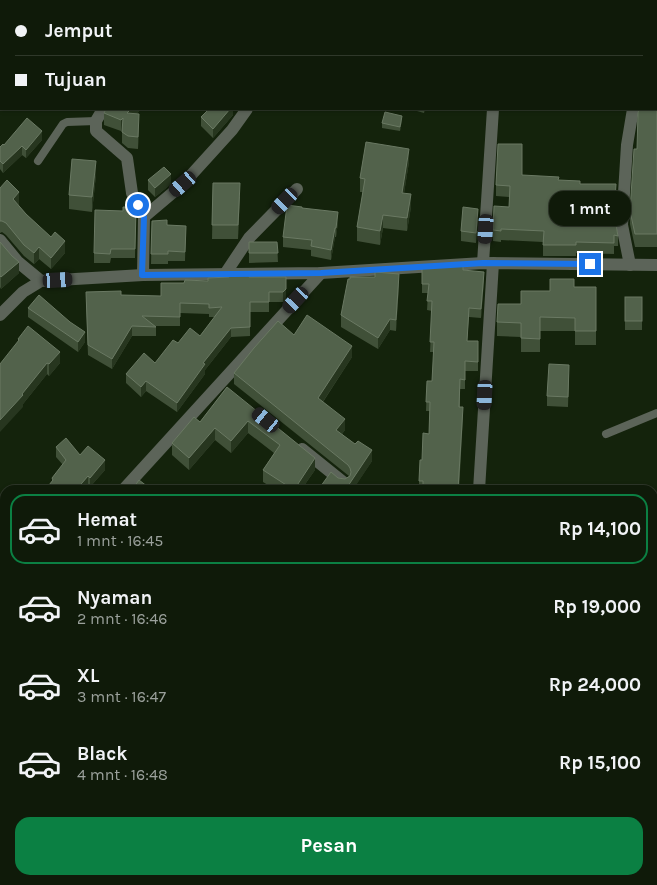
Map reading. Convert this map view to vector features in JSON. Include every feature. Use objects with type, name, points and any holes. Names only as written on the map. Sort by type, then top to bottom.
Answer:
[{"type":"street","points":[[102,110],[96,121],[96,131],[127,158],[132,193],[144,217],[142,275]]},
{"type":"street","points":[[144,217],[183,184],[232,130],[246,110]]},
{"type":"street","points":[[479,485],[493,110]]},
{"type":"street","points":[[630,265],[622,225],[627,145],[633,110]]},
{"type":"street","points":[[225,274],[249,238],[297,189]]},
{"type":"street","points":[[0,240],[18,262],[41,281]]},
{"type":"street","points":[[0,315],[23,292],[41,281],[142,275],[321,273],[488,263],[657,265]]},
{"type":"street","points":[[129,485],[224,386],[321,273]]},
{"type":"street","points":[[289,439],[343,482]]},
{"type":"lane","points":[[38,161],[64,124],[67,122],[96,121]]},
{"type":"lane","points":[[606,434],[657,413]]},
{"type":"building","points":[[106,110],[130,110],[127,113],[139,114],[138,137],[128,136],[122,132],[123,118],[121,120],[104,113]]},
{"type":"building","points":[[208,110],[229,110],[213,129],[201,117]]},
{"type":"building","points":[[639,110],[657,110],[657,234],[635,234],[630,211],[634,149],[637,149]]},
{"type":"building","points":[[385,112],[402,116],[400,127],[382,123]]},
{"type":"building","points":[[27,118],[42,131],[26,150],[22,146],[3,164],[0,161],[0,147],[4,145]]},
{"type":"building","points":[[366,142],[409,149],[402,193],[411,194],[407,218],[383,215],[380,231],[357,227],[365,179],[360,178]]},
{"type":"building","points":[[498,144],[522,144],[522,175],[559,177],[558,180],[580,181],[580,184],[616,184],[614,214],[618,236],[614,235],[614,243],[576,242],[576,245],[543,245],[544,231],[493,230],[494,206],[509,207],[510,186],[496,185]]},
{"type":"building","points":[[72,159],[96,161],[92,197],[69,195]]},
{"type":"building","points":[[164,167],[171,174],[155,188],[148,180]]},
{"type":"building","points":[[7,180],[19,192],[13,199],[26,214],[51,237],[55,232],[65,241],[51,258],[39,247],[34,253],[24,245],[6,223],[0,221],[0,188]]},
{"type":"building","points":[[213,183],[240,183],[238,225],[212,225]]},
{"type":"building","points":[[287,205],[338,212],[331,250],[311,246],[312,240],[283,237]]},
{"type":"building","points":[[123,207],[135,207],[136,209],[135,249],[111,249],[110,254],[94,253],[95,210],[123,211]]},
{"type":"building","points":[[463,207],[478,209],[476,233],[461,231]]},
{"type":"building","points":[[167,220],[167,225],[186,226],[185,252],[168,251],[168,254],[151,254],[152,221]]},
{"type":"building","points":[[0,242],[19,262],[1,277],[0,276]]},
{"type":"building","points":[[249,242],[277,242],[278,253],[249,253]]},
{"type":"building","points":[[463,265],[463,270],[484,272],[481,309],[469,308],[467,341],[478,341],[478,362],[465,361],[465,380],[460,379],[459,407],[463,407],[458,485],[423,485],[423,481],[419,481],[420,460],[422,460],[423,433],[429,434],[430,402],[426,402],[427,381],[432,381],[434,342],[430,342],[432,301],[427,301],[429,284],[422,284],[422,266]]},
{"type":"building","points":[[375,272],[399,274],[396,320],[390,319],[378,338],[341,315],[348,279],[350,277],[375,277]]},
{"type":"building","points":[[229,274],[249,274],[249,277],[286,277],[286,289],[283,292],[269,292],[269,302],[250,302],[250,327],[231,328],[203,363],[205,364],[177,403],[146,381],[141,387],[126,374],[144,353],[155,363],[173,340],[178,343],[190,328],[200,336],[222,307],[209,308],[209,304],[180,303],[180,317],[142,316],[156,327],[132,326],[112,359],[88,345],[86,292],[121,291],[121,295],[161,296],[161,283],[184,283],[185,280],[208,281],[208,278],[229,277]]},
{"type":"building","points":[[550,279],[574,279],[574,287],[596,287],[596,331],[575,331],[575,318],[540,317],[540,339],[521,338],[521,323],[497,322],[498,304],[521,304],[521,291],[550,291]]},
{"type":"building","points":[[39,295],[70,322],[85,332],[78,342],[28,308]]},
{"type":"building","points":[[625,297],[642,297],[642,321],[625,321]]},
{"type":"building","points":[[307,315],[352,346],[318,398],[345,419],[336,430],[355,444],[358,441],[372,450],[349,485],[322,485],[331,472],[338,478],[345,479],[350,476],[351,472],[348,465],[234,373],[278,321],[294,335]]},
{"type":"building","points":[[28,326],[60,352],[49,364],[47,363],[23,395],[0,420],[0,364]]},
{"type":"building","points":[[549,364],[569,365],[568,397],[547,396]]},
{"type":"building","points":[[227,387],[315,458],[297,485],[286,485],[263,470],[280,445],[248,421],[231,441],[215,428],[189,458],[172,443],[194,417],[200,422]]},
{"type":"building","points":[[66,438],[80,455],[88,446],[105,460],[90,478],[88,476],[80,485],[49,485],[66,460],[56,447]]},
{"type":"building","points":[[139,480],[146,485],[136,485]]},
{"type":"route","points":[[138,205],[144,217],[142,275],[321,273],[483,263],[590,264]]}]
